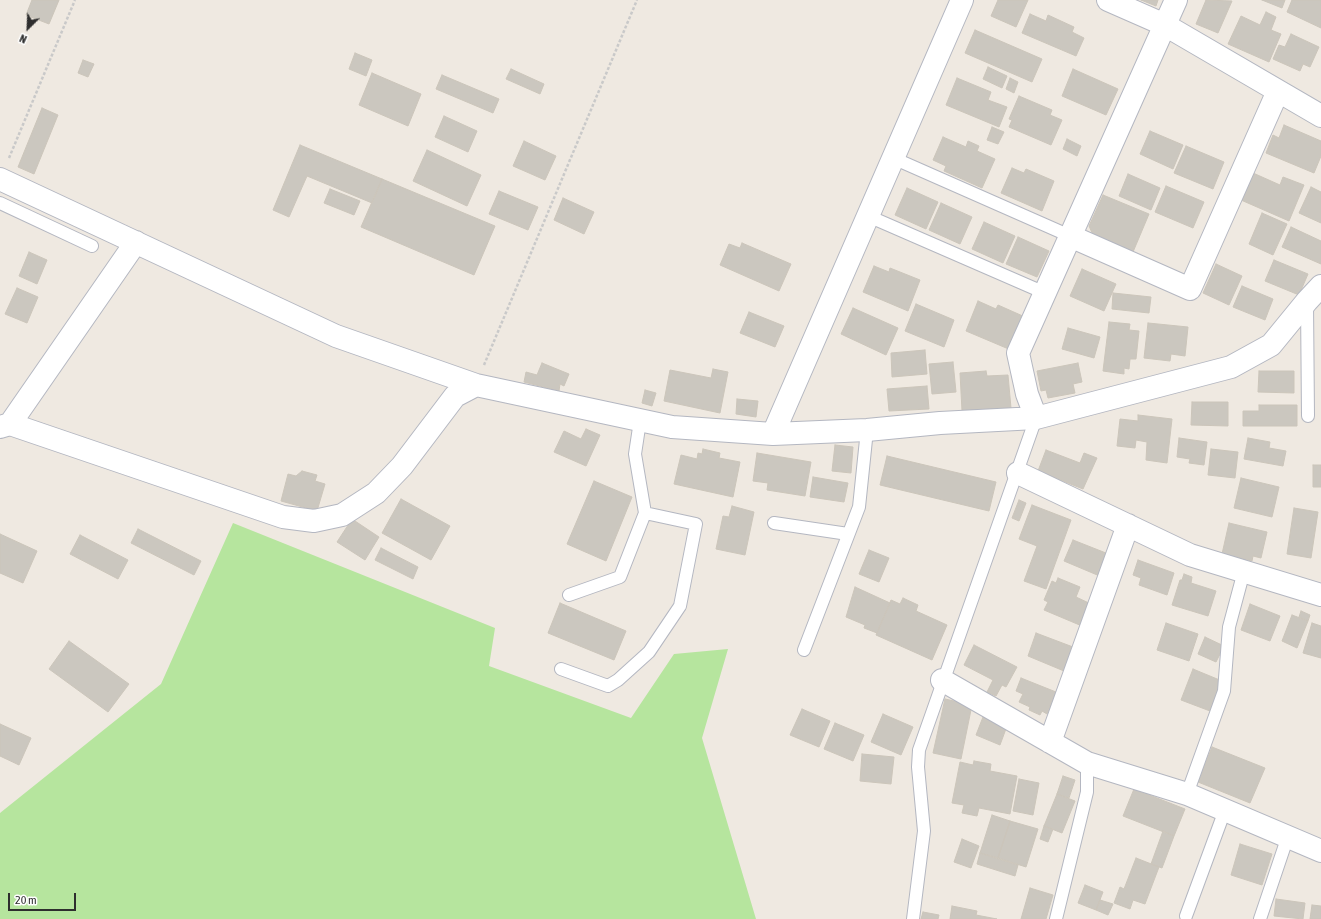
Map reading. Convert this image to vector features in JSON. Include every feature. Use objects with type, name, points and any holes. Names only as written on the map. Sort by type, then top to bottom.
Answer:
[{"type":"street","points":[[773,434],[962,0]]},
{"type":"street","points":[[1108,0],[1165,25],[1321,116]]},
{"type":"street","points":[[1036,418],[1027,394],[1018,353],[1176,0]]},
{"type":"street","points":[[1070,236],[1190,289],[1278,91]]},
{"type":"street","points":[[3,172],[136,242],[336,336],[476,385],[672,427],[773,434],[867,430],[940,423],[1036,418],[1231,367],[1271,345],[1314,293]]},
{"type":"street","points":[[136,242],[5,426],[283,517],[314,521],[342,515],[376,493],[402,466],[455,396],[476,385]]},
{"type":"street","points":[[1018,473],[1190,554],[1321,595]]},
{"type":"street","points":[[1050,742],[1128,525]]},
{"type":"street","points":[[942,680],[1087,763],[1187,794],[1321,851]]},
{"type":"lane","points":[[893,158],[1070,236]]},
{"type":"lane","points":[[0,203],[92,246]]},
{"type":"lane","points":[[868,216],[1045,293]]},
{"type":"lane","points":[[1308,416],[1314,293]]},
{"type":"lane","points":[[913,919],[924,831],[918,767],[919,750],[942,680],[1018,473],[1036,418]]},
{"type":"lane","points":[[569,595],[620,577],[644,513],[634,454],[640,420]]},
{"type":"lane","points":[[804,650],[858,507],[867,430]]},
{"type":"lane","points":[[561,669],[608,686],[649,652],[680,606],[696,524],[644,513]]},
{"type":"lane","points":[[774,523],[848,534]]},
{"type":"lane","points":[[1187,794],[1224,691],[1229,627],[1244,571]]},
{"type":"lane","points":[[1056,919],[1088,792],[1087,763]]},
{"type":"lane","points":[[1186,916],[1224,810]]},
{"type":"lane","points":[[1260,919],[1288,836]]},
{"type":"path","points":[[3,172],[75,0]]},
{"type":"path","points":[[476,385],[637,0]]},
{"type":"green space","points":[[233,523],[495,628],[489,666],[631,718],[674,654],[728,649],[702,738],[756,919],[0,919],[0,813],[161,684]]},
{"type":"building","points":[[32,0],[59,0],[49,24],[26,15]]},
{"type":"building","points":[[998,0],[1028,0],[1016,27],[991,16]]},
{"type":"building","points":[[1141,0],[1158,0],[1156,6]]},
{"type":"building","points":[[1206,0],[1232,1],[1218,33],[1196,24]]},
{"type":"building","points":[[1262,0],[1285,0],[1282,8]]},
{"type":"building","points":[[1292,0],[1321,0],[1321,28],[1287,12]]},
{"type":"building","points":[[1266,12],[1276,17],[1271,30],[1281,34],[1269,62],[1228,44],[1241,16],[1260,25]]},
{"type":"building","points":[[1030,14],[1046,21],[1048,15],[1074,27],[1072,32],[1084,38],[1076,56],[1022,33]]},
{"type":"building","points":[[975,30],[1042,59],[1032,82],[965,53]]},
{"type":"building","points":[[1291,34],[1319,47],[1310,67],[1303,64],[1300,71],[1273,59],[1279,45],[1285,47]]},
{"type":"building","points":[[355,53],[372,60],[366,76],[349,69]]},
{"type":"building","points":[[83,60],[94,64],[88,77],[78,73]]},
{"type":"building","points":[[988,67],[1007,76],[1002,88],[983,79]]},
{"type":"building","points":[[511,69],[544,84],[540,94],[506,79]]},
{"type":"building","points":[[1073,69],[1118,89],[1106,115],[1062,96]]},
{"type":"building","points":[[372,73],[421,94],[408,126],[359,105]]},
{"type":"building","points":[[442,75],[499,99],[493,113],[436,89]]},
{"type":"building","points":[[957,78],[991,92],[988,100],[1007,107],[999,127],[946,105]]},
{"type":"building","points":[[1010,78],[1018,82],[1014,93],[1006,89]]},
{"type":"building","points":[[1019,96],[1052,110],[1050,115],[1062,120],[1051,145],[1009,127],[1012,120],[1009,119]]},
{"type":"building","points":[[42,108],[58,115],[34,174],[18,167]]},
{"type":"building","points":[[444,116],[477,131],[468,152],[435,137]]},
{"type":"building","points":[[1284,125],[1321,141],[1321,156],[1314,173],[1266,153],[1273,135],[1279,138]]},
{"type":"building","points":[[992,127],[1004,132],[998,144],[987,140]]},
{"type":"building","points":[[1150,131],[1183,145],[1173,169],[1140,154]]},
{"type":"building","points":[[943,137],[966,147],[968,141],[979,146],[977,151],[995,159],[982,188],[944,171],[946,166],[933,160]]},
{"type":"building","points":[[1067,139],[1081,146],[1077,156],[1063,149]]},
{"type":"building","points":[[524,141],[556,156],[545,180],[513,166]]},
{"type":"building","points":[[300,145],[382,179],[372,203],[307,176],[289,217],[273,210]]},
{"type":"building","points":[[1186,146],[1224,162],[1213,189],[1174,173]]},
{"type":"building","points":[[427,150],[481,175],[467,206],[413,181]]},
{"type":"building","points":[[1012,168],[1024,173],[1026,169],[1054,181],[1042,211],[1001,193]]},
{"type":"building","points":[[1253,173],[1280,185],[1283,177],[1304,185],[1289,221],[1241,200]]},
{"type":"building","points":[[1128,174],[1160,188],[1151,210],[1119,196]]},
{"type":"building","points":[[382,179],[495,226],[474,275],[361,227]]},
{"type":"building","points":[[1166,186],[1204,202],[1193,228],[1155,212]]},
{"type":"building","points":[[1311,187],[1321,192],[1321,223],[1299,213]]},
{"type":"building","points":[[907,188],[938,202],[926,229],[895,215]]},
{"type":"building","points":[[330,189],[360,201],[354,215],[324,203]]},
{"type":"building","points":[[499,191],[538,207],[528,230],[489,214]]},
{"type":"building","points":[[1103,195],[1149,214],[1133,252],[1093,235],[1089,226]]},
{"type":"building","points":[[563,198],[594,212],[584,234],[554,220]]},
{"type":"building","points":[[941,203],[972,217],[960,244],[929,230]]},
{"type":"building","points":[[1262,213],[1287,224],[1273,255],[1249,244]]},
{"type":"building","points":[[984,222],[1015,236],[1003,263],[972,249]]},
{"type":"building","points":[[1291,227],[1321,241],[1321,264],[1282,247]]},
{"type":"building","points":[[1018,237],[1049,251],[1037,277],[1006,264]]},
{"type":"building","points":[[742,243],[791,264],[779,291],[720,265],[729,244],[740,248]]},
{"type":"building","points":[[29,252],[47,260],[37,284],[19,276]]},
{"type":"building","points":[[1274,260],[1308,274],[1299,295],[1265,281]]},
{"type":"building","points":[[1216,264],[1242,276],[1229,305],[1203,293]]},
{"type":"building","points":[[874,266],[889,272],[890,268],[920,280],[908,311],[863,292]]},
{"type":"building","points":[[1082,269],[1116,284],[1104,311],[1070,296]]},
{"type":"building","points":[[1242,286],[1273,299],[1265,320],[1233,307]]},
{"type":"building","points":[[17,288],[38,297],[27,323],[5,314]]},
{"type":"building","points":[[1113,293],[1151,297],[1149,313],[1112,309]]},
{"type":"building","points":[[978,301],[996,309],[998,305],[1025,317],[1011,350],[966,331]]},
{"type":"building","points":[[916,304],[954,320],[944,347],[905,331]]},
{"type":"building","points":[[853,308],[898,328],[886,355],[841,334]]},
{"type":"building","points":[[749,312],[784,326],[775,347],[740,333]]},
{"type":"building","points":[[1109,322],[1130,324],[1129,330],[1139,331],[1136,359],[1130,359],[1129,369],[1124,368],[1124,374],[1103,371]]},
{"type":"building","points":[[1148,323],[1188,327],[1185,356],[1171,354],[1170,361],[1144,358]]},
{"type":"building","points":[[1068,328],[1100,337],[1094,358],[1062,349]]},
{"type":"building","points":[[925,350],[927,374],[892,377],[891,353]]},
{"type":"building","points":[[953,362],[956,392],[932,394],[929,364]]},
{"type":"building","points":[[542,363],[569,374],[564,386],[560,384],[559,391],[524,382],[526,372],[537,375]]},
{"type":"building","points":[[1078,363],[1082,382],[1073,384],[1075,393],[1048,398],[1046,390],[1041,391],[1037,371]]},
{"type":"building","points":[[713,369],[728,372],[720,413],[664,401],[670,370],[711,378]]},
{"type":"building","points":[[986,371],[987,376],[1008,375],[1011,408],[962,411],[960,373]]},
{"type":"building","points":[[1259,371],[1294,371],[1294,393],[1258,392]]},
{"type":"building","points":[[927,386],[929,409],[889,411],[887,389]]},
{"type":"building","points":[[645,390],[656,393],[652,406],[642,403]]},
{"type":"building","points":[[737,399],[758,401],[756,417],[736,414]]},
{"type":"building","points":[[1192,402],[1228,402],[1228,426],[1191,425]]},
{"type":"building","points":[[1259,405],[1297,405],[1297,426],[1243,426],[1243,411],[1259,411]]},
{"type":"building","points":[[1138,415],[1172,419],[1167,463],[1146,460],[1147,442],[1136,440],[1135,448],[1117,446],[1120,419],[1138,421]]},
{"type":"building","points":[[586,429],[600,435],[586,466],[554,452],[564,431],[581,439]]},
{"type":"building","points":[[1179,438],[1207,442],[1204,465],[1189,463],[1190,459],[1177,457]]},
{"type":"building","points":[[1248,438],[1270,442],[1269,448],[1286,451],[1283,466],[1244,459]]},
{"type":"building","points":[[835,445],[853,447],[851,473],[832,471]]},
{"type":"building","points":[[703,449],[720,453],[719,458],[740,462],[733,497],[674,484],[681,455],[697,459],[698,453],[702,454]]},
{"type":"building","points":[[1211,449],[1238,452],[1235,478],[1208,475]]},
{"type":"building","points":[[1046,450],[1080,463],[1084,453],[1097,458],[1083,489],[1038,471]]},
{"type":"building","points":[[757,453],[811,462],[805,496],[767,490],[768,483],[753,481]]},
{"type":"building","points":[[887,456],[996,482],[989,511],[880,485]]},
{"type":"building","points":[[1313,465],[1321,465],[1321,487],[1313,487]]},
{"type":"building","points":[[302,471],[317,475],[315,481],[325,484],[317,511],[281,501],[288,474],[296,476]]},
{"type":"building","points":[[813,477],[848,483],[844,502],[810,497]]},
{"type":"building","points":[[1241,478],[1279,487],[1272,517],[1234,508]]},
{"type":"building","points":[[594,481],[632,497],[606,561],[567,544]]},
{"type":"building","points":[[401,499],[450,526],[431,560],[382,533]]},
{"type":"building","points":[[1019,500],[1026,503],[1019,521],[1012,518]]},
{"type":"building","points":[[1032,505],[1071,520],[1046,589],[1024,581],[1037,546],[1019,539]]},
{"type":"building","points":[[732,506],[754,512],[745,555],[716,549],[723,516],[729,517]]},
{"type":"building","points":[[1294,508],[1318,512],[1311,558],[1287,554]]},
{"type":"building","points":[[352,519],[379,537],[365,560],[337,542]]},
{"type":"building","points":[[1229,523],[1267,532],[1261,558],[1253,556],[1252,561],[1222,554]]},
{"type":"building","points":[[138,529],[201,561],[194,575],[131,543]]},
{"type":"building","points":[[0,534],[37,551],[23,583],[0,573]]},
{"type":"building","points":[[80,535],[128,560],[118,579],[70,554]]},
{"type":"building","points":[[1073,540],[1111,555],[1102,577],[1064,561]]},
{"type":"building","points":[[381,548],[418,567],[413,579],[375,560]]},
{"type":"building","points":[[869,550],[889,558],[879,582],[859,574]]},
{"type":"building","points":[[1138,560],[1174,573],[1167,595],[1139,585],[1141,578],[1133,575]]},
{"type":"building","points":[[1184,574],[1192,577],[1191,583],[1216,591],[1208,616],[1172,605],[1180,580],[1182,580]]},
{"type":"building","points":[[1058,578],[1080,587],[1076,597],[1091,604],[1082,626],[1044,610],[1048,602],[1044,600],[1052,581],[1056,583]]},
{"type":"building","points":[[855,587],[890,603],[877,633],[864,628],[865,625],[846,617]]},
{"type":"building","points":[[903,598],[918,605],[916,611],[947,625],[932,660],[876,635],[891,600],[900,604]]},
{"type":"building","points":[[560,603],[626,631],[614,660],[548,633]]},
{"type":"building","points":[[1250,604],[1280,616],[1270,641],[1241,630]]},
{"type":"building","points":[[1301,611],[1310,615],[1308,621],[1299,617]]},
{"type":"building","points":[[1292,615],[1308,621],[1297,648],[1282,641]]},
{"type":"building","points":[[1166,623],[1198,634],[1189,661],[1157,650]]},
{"type":"building","points":[[1312,623],[1321,626],[1321,658],[1303,653]]},
{"type":"building","points":[[1036,633],[1073,647],[1064,671],[1028,656]]},
{"type":"building","points":[[1205,637],[1224,646],[1216,662],[1198,654]]},
{"type":"building","points":[[69,641],[129,684],[108,712],[49,669]]},
{"type":"building","points":[[974,645],[1017,667],[1006,687],[1002,685],[996,696],[987,692],[993,680],[964,665]]},
{"type":"building","points":[[1193,669],[1222,681],[1210,711],[1181,700]]},
{"type":"building","points":[[1021,678],[1056,692],[1047,714],[1042,711],[1040,715],[1029,710],[1030,707],[1019,702],[1023,694],[1016,691]]},
{"type":"building","points":[[945,699],[972,705],[961,759],[933,753]]},
{"type":"building","points":[[802,709],[830,721],[819,747],[790,735]]},
{"type":"building","points":[[883,714],[913,727],[901,755],[871,742]]},
{"type":"building","points":[[983,717],[1007,726],[1000,745],[976,735]]},
{"type":"building","points":[[835,723],[864,735],[853,761],[824,749]]},
{"type":"building","points":[[0,724],[31,738],[19,765],[0,756]]},
{"type":"building","points":[[1212,747],[1265,768],[1250,803],[1198,782]]},
{"type":"building","points":[[862,754],[894,757],[891,784],[860,781]]},
{"type":"building","points":[[974,761],[991,764],[990,771],[1017,776],[1010,814],[979,808],[977,816],[962,813],[964,805],[952,803],[960,762],[973,765]]},
{"type":"building","points":[[1063,776],[1075,780],[1069,798],[1057,794]]},
{"type":"building","points":[[1019,779],[1039,783],[1033,815],[1013,811]]},
{"type":"building","points":[[1134,789],[1185,809],[1174,836],[1123,816]]},
{"type":"building","points":[[1057,794],[1075,801],[1062,833],[1044,826]]},
{"type":"building","points":[[992,815],[1010,821],[998,858],[980,853]]},
{"type":"building","points":[[1010,821],[1038,829],[1026,867],[998,858]]},
{"type":"building","points":[[1044,826],[1053,829],[1048,842],[1040,839]]},
{"type":"building","points":[[1163,831],[1174,836],[1162,868],[1151,864]]},
{"type":"building","points":[[962,839],[979,846],[971,868],[954,862]]},
{"type":"building","points":[[1240,844],[1272,854],[1262,885],[1231,875]]},
{"type":"building","points":[[980,853],[1018,865],[1015,876],[977,864]]},
{"type":"building","points":[[1136,858],[1159,867],[1145,904],[1133,900],[1130,909],[1114,903],[1120,887],[1124,889]]},
{"type":"building","points":[[1085,885],[1103,892],[1096,910],[1078,903]]},
{"type":"building","points":[[1030,888],[1053,895],[1046,919],[1021,919]]},
{"type":"building","points":[[1276,899],[1305,903],[1303,919],[1274,916]]},
{"type":"building","points":[[1100,900],[1113,904],[1108,915],[1096,910]]},
{"type":"building","points":[[1312,905],[1321,906],[1321,919],[1310,919]]},
{"type":"building","points":[[952,906],[977,911],[976,915],[997,919],[950,919]]},
{"type":"building","points":[[923,912],[939,915],[938,919],[921,919]]}]
